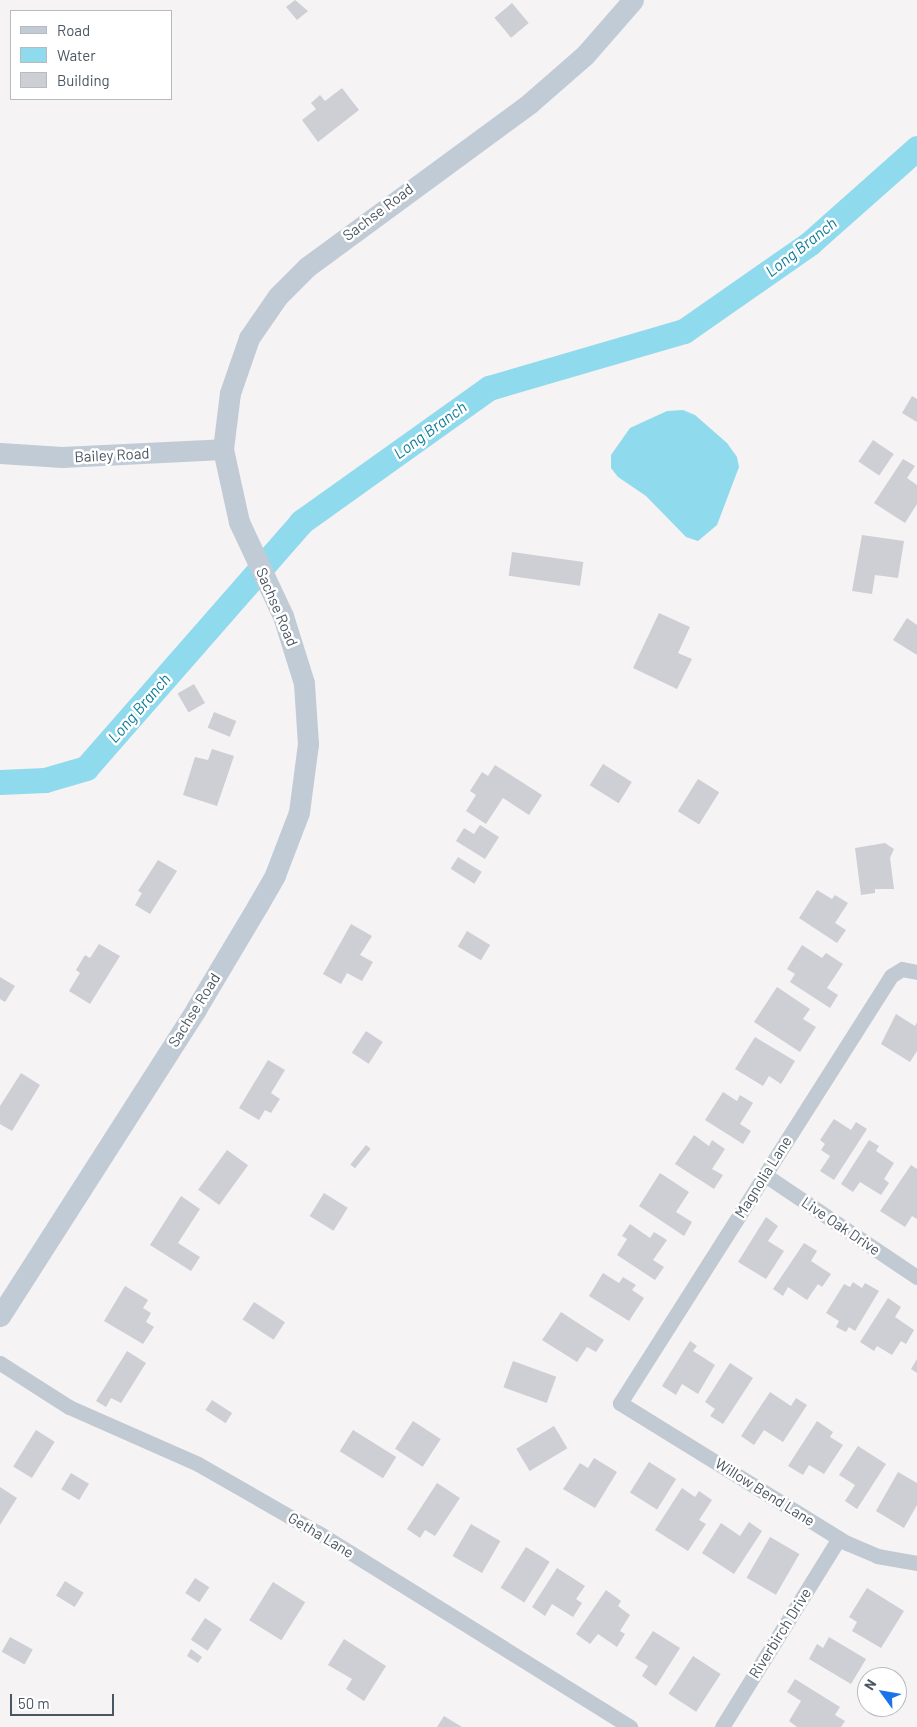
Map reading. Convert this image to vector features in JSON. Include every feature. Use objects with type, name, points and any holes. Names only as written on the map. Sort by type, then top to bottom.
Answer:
[{"type":"main road","name":"Sachse Road","points":[[0,1316],[209,986],[275,875],[293,832],[307,765],[308,720],[304,683],[293,643],[277,601],[240,522],[223,449],[230,393],[238,364],[249,338],[278,296],[307,267],[353,231],[530,103],[585,55],[633,0]]},
{"type":"main road","name":"Bailey Road","points":[[0,453],[62,457],[223,449]]},
{"type":"street","name":"Magnolia Lane","points":[[620,1403],[891,976],[902,969],[917,972]]},
{"type":"street","name":"Live Oak Drive","points":[[765,1174],[917,1277]]},
{"type":"street","name":"Getha Lane","points":[[0,1363],[69,1407],[198,1464],[322,1535],[630,1727]]},
{"type":"street","name":"Willow Bend Lane","points":[[620,1403],[838,1538],[876,1556],[917,1563]]},
{"type":"street","name":"Riverbirch Drive","points":[[722,1727],[838,1538]]},
{"type":"water","points":[[683,410],[695,415],[727,443],[737,457],[739,467],[717,525],[698,541],[686,537],[646,496],[618,477],[611,468],[611,455],[630,428],[667,411]]},
{"type":"building","points":[[295,0],[308,11],[297,20],[286,7]]},
{"type":"building","points":[[512,3],[529,23],[511,38],[494,18]]},
{"type":"building","points":[[342,88],[359,110],[318,142],[302,120],[316,109],[311,103],[320,95],[325,101]]},
{"type":"building","points":[[912,396],[917,399],[917,422],[902,413]]},
{"type":"building","points":[[873,440],[894,454],[879,476],[858,462]]},
{"type":"building","points":[[903,459],[915,466],[907,478],[917,485],[917,504],[905,523],[874,503]]},
{"type":"building","points":[[862,535],[904,541],[898,578],[875,575],[872,594],[852,591]]},
{"type":"building","points":[[512,552],[583,562],[580,586],[509,576]]},
{"type":"building","points":[[659,613],[690,627],[678,653],[692,659],[677,689],[633,668]]},
{"type":"building","points":[[907,618],[917,625],[917,655],[893,640]]},
{"type":"building","points":[[194,684],[205,703],[189,713],[178,694]]},
{"type":"building","points":[[214,712],[236,721],[230,737],[208,728]]},
{"type":"building","points":[[212,749],[234,756],[217,806],[183,795],[195,757],[208,760]]},
{"type":"building","points":[[603,764],[632,782],[619,803],[590,785]]},
{"type":"building","points":[[495,765],[542,795],[529,815],[503,798],[486,824],[466,811],[476,795],[470,791],[482,772],[488,776]]},
{"type":"building","points":[[698,779],[719,792],[699,824],[678,811]]},
{"type":"building","points":[[480,825],[499,837],[485,859],[456,841],[464,828],[474,834]]},
{"type":"building","points":[[885,843],[894,849],[890,858],[894,889],[875,889],[875,893],[861,895],[855,848]]},
{"type":"building","points":[[458,857],[482,872],[474,884],[451,869]]},
{"type":"building","points":[[158,860],[177,871],[150,914],[135,905],[142,893],[138,891]]},
{"type":"building","points":[[817,890],[832,899],[835,895],[848,903],[835,923],[846,930],[837,943],[799,918]]},
{"type":"building","points":[[351,924],[372,936],[360,955],[373,962],[362,981],[347,973],[341,984],[323,974]]},
{"type":"building","points":[[467,931],[490,945],[481,960],[458,946]]},
{"type":"building","points":[[99,944],[120,956],[90,1004],[69,991],[80,973],[76,970],[85,955],[90,958]]},
{"type":"building","points":[[802,945],[822,958],[826,953],[843,964],[827,988],[838,995],[830,1008],[790,982],[795,974],[787,969]]},
{"type":"building","points":[[0,977],[15,986],[5,1002],[0,999]]},
{"type":"building","points":[[777,987],[810,1009],[803,1019],[816,1027],[800,1052],[754,1022]]},
{"type":"building","points":[[896,1014],[915,1026],[917,1022],[917,1051],[910,1062],[881,1044]]},
{"type":"building","points":[[366,1031],[383,1042],[369,1064],[352,1053]]},
{"type":"building","points":[[755,1037],[795,1061],[781,1084],[769,1076],[763,1086],[735,1069]]},
{"type":"building","points":[[268,1060],[285,1070],[271,1093],[280,1099],[271,1113],[265,1110],[259,1120],[239,1108]]},
{"type":"building","points":[[21,1073],[40,1085],[12,1131],[0,1124],[0,1106]]},
{"type":"building","points":[[723,1092],[737,1101],[740,1095],[753,1103],[740,1124],[751,1131],[743,1144],[705,1120]]},
{"type":"building","points":[[834,1119],[851,1130],[856,1122],[867,1129],[834,1180],[820,1171],[830,1156],[821,1150],[825,1144],[820,1140]]},
{"type":"building","points":[[694,1135],[709,1146],[712,1140],[725,1149],[712,1169],[723,1175],[714,1189],[675,1164]]},
{"type":"building","points":[[869,1140],[879,1146],[876,1151],[894,1163],[884,1179],[889,1183],[881,1195],[860,1182],[853,1192],[841,1184]]},
{"type":"building","points":[[366,1145],[371,1149],[355,1168],[350,1164]]},
{"type":"building","points":[[227,1150],[248,1165],[219,1205],[198,1190]]},
{"type":"building","points":[[911,1165],[917,1169],[917,1219],[912,1216],[905,1227],[880,1211]]},
{"type":"building","points":[[660,1173],[689,1192],[676,1212],[692,1222],[684,1236],[639,1206]]},
{"type":"building","points":[[324,1193],[348,1208],[333,1231],[310,1216]]},
{"type":"building","points":[[181,1196],[200,1209],[178,1243],[200,1257],[191,1271],[150,1245]]},
{"type":"building","points":[[766,1217],[778,1226],[768,1241],[784,1251],[766,1279],[738,1262]]},
{"type":"building","points":[[630,1224],[650,1238],[654,1232],[667,1240],[653,1260],[664,1267],[655,1280],[617,1255],[627,1239],[622,1236]]},
{"type":"building","points":[[804,1243],[817,1251],[811,1261],[831,1274],[822,1287],[818,1284],[807,1300],[788,1287],[783,1296],[773,1289]]},
{"type":"building","points":[[603,1273],[619,1283],[623,1277],[636,1285],[632,1290],[644,1298],[629,1321],[589,1296]]},
{"type":"building","points":[[853,1282],[862,1288],[865,1283],[879,1291],[855,1331],[849,1327],[846,1332],[836,1327],[839,1321],[826,1313],[844,1284],[850,1287]]},
{"type":"building","points":[[125,1286],[148,1300],[143,1308],[151,1313],[146,1322],[154,1327],[143,1344],[104,1321]]},
{"type":"building","points":[[888,1298],[901,1307],[895,1317],[914,1330],[906,1344],[901,1341],[892,1355],[877,1346],[874,1351],[860,1342]]},
{"type":"building","points":[[254,1302],[285,1322],[274,1340],[243,1320]]},
{"type":"building","points":[[561,1312],[604,1340],[596,1352],[587,1347],[577,1362],[542,1340]]},
{"type":"building","points":[[690,1341],[697,1346],[693,1351],[715,1365],[698,1394],[682,1384],[676,1395],[662,1386]]},
{"type":"building","points":[[127,1351],[146,1363],[121,1403],[111,1398],[106,1407],[96,1401]]},
{"type":"building","points":[[917,1359],[917,1373],[911,1369]]},
{"type":"building","points":[[513,1361],[556,1377],[547,1403],[503,1387]]},
{"type":"building","points":[[730,1363],[753,1378],[723,1424],[710,1416],[715,1409],[705,1402]]},
{"type":"building","points":[[770,1392],[791,1406],[796,1398],[807,1405],[783,1442],[764,1430],[754,1445],[741,1436]]},
{"type":"building","points":[[212,1400],[232,1413],[226,1423],[205,1410]]},
{"type":"building","points":[[413,1421],[441,1439],[423,1467],[395,1449]]},
{"type":"building","points":[[817,1421],[833,1432],[830,1437],[843,1445],[824,1474],[809,1465],[803,1475],[788,1466]]},
{"type":"building","points":[[554,1426],[567,1448],[530,1471],[516,1449]]},
{"type":"building","points":[[36,1430],[55,1442],[32,1478],[13,1466]]},
{"type":"building","points":[[353,1430],[396,1457],[383,1478],[340,1451]]},
{"type":"building","points":[[858,1446],[886,1464],[857,1509],[845,1501],[855,1485],[839,1475]]},
{"type":"building","points":[[594,1458],[617,1472],[595,1508],[563,1489],[580,1463],[588,1468]]},
{"type":"building","points":[[649,1462],[676,1479],[657,1509],[630,1493]]},
{"type":"building","points":[[898,1472],[917,1483],[917,1505],[904,1528],[876,1511]]},
{"type":"building","points":[[71,1473],[89,1484],[79,1500],[61,1489]]},
{"type":"building","points":[[437,1483],[460,1498],[435,1536],[425,1530],[420,1538],[407,1529]]},
{"type":"building","points":[[0,1487],[17,1498],[0,1525]]},
{"type":"building","points":[[682,1488],[695,1497],[699,1491],[712,1500],[699,1520],[706,1524],[688,1551],[655,1530]]},
{"type":"building","points":[[749,1522],[762,1531],[734,1574],[702,1553],[721,1523],[740,1536]]},
{"type":"building","points":[[471,1524],[500,1541],[482,1573],[453,1556]]},
{"type":"building","points":[[770,1537],[799,1554],[776,1595],[746,1578]]},
{"type":"building","points":[[526,1547],[550,1562],[524,1603],[501,1588]]},
{"type":"building","points":[[557,1568],[585,1586],[576,1599],[582,1603],[573,1617],[552,1604],[545,1616],[532,1607]]},
{"type":"building","points":[[195,1578],[209,1587],[199,1602],[185,1593]]},
{"type":"building","points":[[65,1581],[84,1593],[75,1607],[56,1595]]},
{"type":"building","points":[[273,1582],[305,1602],[281,1640],[249,1620]]},
{"type":"building","points":[[867,1588],[904,1611],[881,1648],[852,1631],[857,1622],[849,1617]]},
{"type":"building","points":[[606,1590],[621,1601],[618,1606],[630,1615],[620,1631],[625,1634],[617,1647],[598,1634],[590,1644],[576,1634]]},
{"type":"building","points":[[205,1618],[222,1629],[208,1651],[191,1640]]},
{"type":"building","points":[[653,1631],[680,1648],[656,1686],[642,1676],[648,1666],[635,1658]]},
{"type":"building","points":[[10,1637],[33,1650],[24,1664],[2,1652]]},
{"type":"building","points":[[829,1637],[866,1659],[861,1667],[857,1667],[857,1674],[851,1684],[809,1659],[817,1644],[823,1648]]},
{"type":"building","points":[[344,1639],[386,1666],[364,1701],[346,1689],[352,1679],[328,1665]]},
{"type":"building","points":[[191,1649],[202,1657],[198,1663],[187,1656]]},
{"type":"building","points":[[693,1656],[721,1674],[696,1712],[668,1694]]},
{"type":"building","points":[[795,1679],[840,1707],[835,1715],[845,1721],[841,1727],[797,1727],[789,1721],[801,1701],[787,1692]]},
{"type":"building","points":[[444,1716],[462,1727],[437,1727]]},
{"type":"waterway","name":"Long Branch","points":[[0,782],[45,780],[86,768],[301,522],[489,388],[684,331],[810,243],[917,148]]}]
